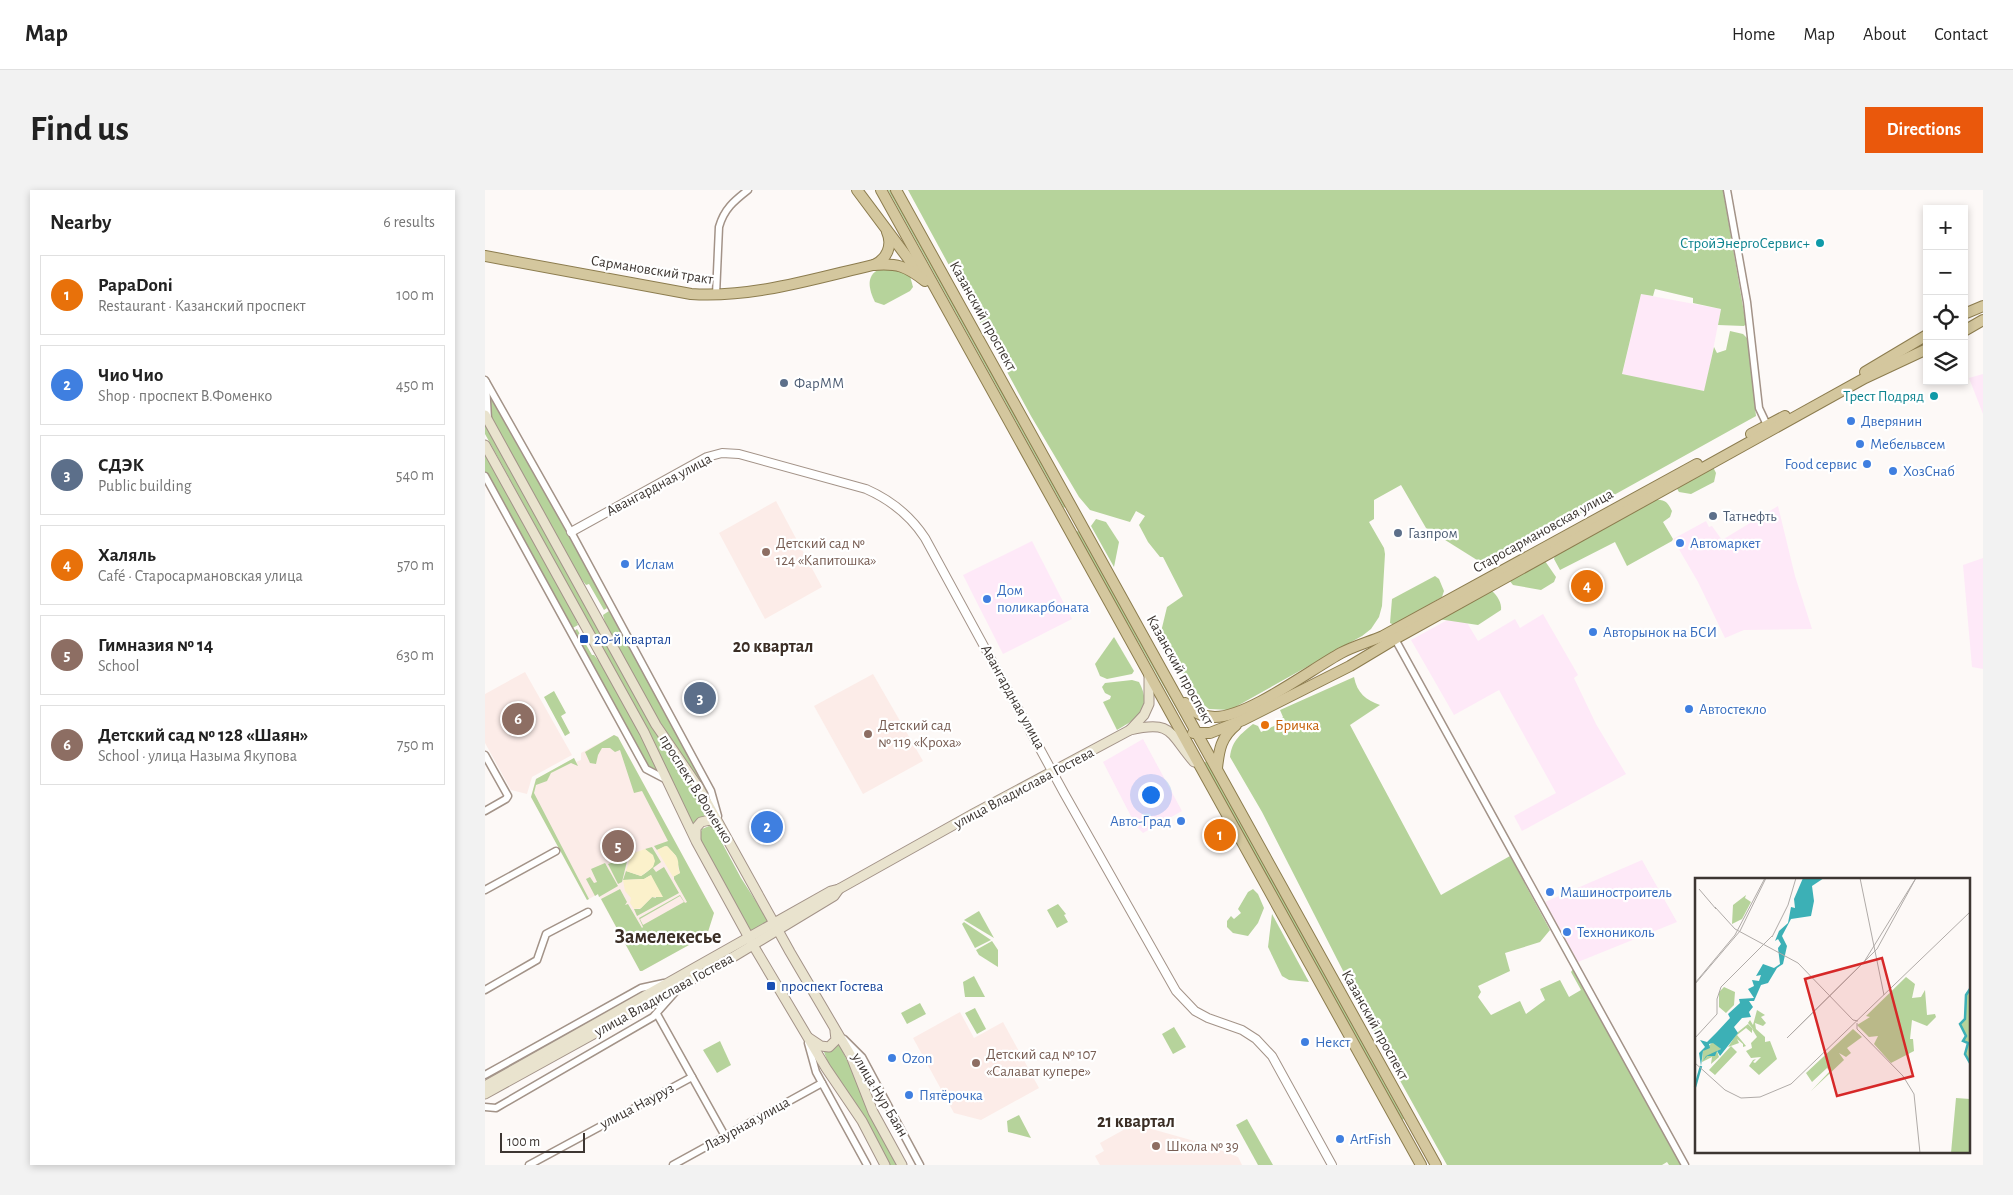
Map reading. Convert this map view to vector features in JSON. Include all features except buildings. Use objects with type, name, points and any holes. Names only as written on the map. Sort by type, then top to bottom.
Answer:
[{"type":"main road","points":[[857,190],[950,314]]},
{"type":"main road","name":"Казанский проспект","points":[[881,190],[1421,1165]]},
{"type":"main road","name":"Казанский проспект","points":[[896,190],[1437,1165]]},
{"type":"main road","points":[[873,266],[886,255],[891,243],[883,225]]},
{"type":"main road","name":"Сармановский тракт","points":[[485,256],[691,294],[743,294],[890,264],[903,266],[925,281]]},
{"type":"main road","points":[[1968,312],[1983,306]]},
{"type":"main road","points":[[1968,329],[1983,320]]},
{"type":"main road","name":"Старосармановская улица","points":[[1173,688],[1188,706],[1198,713],[1212,717],[1227,716],[1239,712],[1291,684],[1342,652],[1383,636],[1860,375],[1923,337]]},
{"type":"main road","name":"Старосармановская улица","points":[[1243,720],[1350,666],[1395,639],[1865,378],[1923,351]]},
{"type":"main road","name":"проспект В.Фоменко","points":[[487,418],[657,725],[699,788],[851,1056],[873,1112],[902,1165]]},
{"type":"main road","name":"проспект В.Фоменко","points":[[485,445],[644,732],[696,841],[807,1037],[862,1122],[885,1165]]},
{"type":"main road","points":[[1342,652],[1340,662],[1345,666],[1350,666]]},
{"type":"main road","name":"улица Владислава Гостева","points":[[1130,730],[1144,715],[1149,704],[1149,675]]},
{"type":"main road","points":[[1169,710],[1188,731],[1198,734],[1212,733],[1243,720]]},
{"type":"main road","points":[[1217,768],[1222,740],[1229,731],[1243,720]]},
{"type":"main road","name":"улица Владислава Гостева","points":[[485,1094],[751,940],[834,896],[839,889],[973,814],[1130,730],[1150,725],[1165,728],[1178,740],[1201,769]]},
{"type":"main road","points":[[696,841],[696,828],[701,822],[710,820],[721,827]]},
{"type":"main road","name":"улица Владислава Гостева","points":[[485,1086],[676,984]]},
{"type":"main road","points":[[807,1037],[821,1046],[829,1047],[836,1040],[834,1029]]},
{"type":"main road","points":[[1395,1120],[1405,1124],[1407,1114]]},
{"type":"street","points":[[715,295],[721,218],[727,208],[748,190]]},
{"type":"street","points":[[1727,190],[1747,302],[1759,408],[1767,425]]},
{"type":"street","points":[[485,380],[487,418]]},
{"type":"street","points":[[485,380],[571,532],[711,791],[721,827]]},
{"type":"street","name":"Авангардная улица","points":[[571,532],[707,457],[722,453],[739,454],[877,494],[898,507],[920,530],[1176,991],[1199,1014],[1242,1030],[1256,1039],[1272,1056],[1332,1165]]},
{"type":"street","points":[[485,476],[647,769],[667,780]]},
{"type":"street","points":[[1395,639],[1685,1165]]},
{"type":"street","points":[[485,755],[507,794],[507,798],[485,811]]},
{"type":"street","points":[[485,890],[556,851]]},
{"type":"street","points":[[485,990],[537,960],[546,934],[588,912]]},
{"type":"street","points":[[485,1107],[496,1108],[657,1014],[676,984]]},
{"type":"street","points":[[485,1075],[641,988],[676,984]]},
{"type":"street","points":[[657,1014],[725,1136]]},
{"type":"street","name":"улица Нур Баян","points":[[834,1029],[861,1057],[921,1165]]},
{"type":"street","points":[[807,1037],[816,1072],[821,1083],[867,1165]]},
{"type":"street","name":"улица Науруз","points":[[529,1165],[692,1077]]},
{"type":"street","name":"Лазурная улица","points":[[673,1165],[821,1083]]},
{"type":"shaded area","points":[[1641,294],[1721,309],[1705,391],[1622,375]]},
{"type":"shaded area","points":[[1983,374],[1983,414],[1969,378]]},
{"type":"shaded area","name":"Детский сад № 124 «Капитошка»","points":[[776,501],[822,587],[765,619],[719,533]]},
{"type":"shaded area","points":[[1778,506],[1795,576],[1812,629],[1744,630],[1725,638],[1698,582],[1673,539],[1706,521],[1709,527],[1712,526],[1722,540]]},
{"type":"shaded area","points":[[1032,541],[1072,619],[1003,654],[963,575]]},
{"type":"shaded area","points":[[1983,558],[1983,669],[1972,667],[1963,565]]},
{"type":"shaded area","points":[[1543,614],[1578,675],[1574,678],[1596,724],[1626,774],[1522,831],[1514,816],[1556,793],[1499,690],[1454,715],[1411,640],[1451,618],[1466,621],[1478,641],[1515,619],[1520,628]]},
{"type":"shaded area","points":[[525,672],[572,755],[532,777],[527,794],[511,790],[485,743],[485,694]]},
{"type":"shaded area","name":"Детский сад № 119 «Кроха»","points":[[873,674],[923,761],[863,794],[814,706]]},
{"type":"shaded area","points":[[614,735],[618,737],[714,913],[707,935],[642,971],[640,971],[598,894],[587,900],[531,797],[536,779],[574,758],[576,762],[581,760],[581,753]]},
{"type":"shaded area","points":[[1143,739],[1182,811],[1143,833],[1136,826],[1103,762]]},
{"type":"shaded area","points":[[1642,860],[1677,922],[1578,962],[1545,902]]},
{"type":"shaded area","name":"Детский сад № 107 «Салават купере»","points":[[960,1012],[974,1038],[1003,1022],[1039,1088],[981,1120],[954,1113],[913,1038]]},
{"type":"shaded area","name":"Школа № 39","points":[[1134,1124],[1205,1144],[1238,1157],[1242,1165],[1100,1165],[1095,1156],[1104,1151],[1100,1143]]},
{"type":"green space","points":[[888,190],[892,190],[1066,506],[1064,508]]},
{"type":"green space","points":[[908,190],[1723,190],[1746,324],[1744,326],[1718,325],[1721,309],[1693,303],[1693,298],[1655,289],[1653,296],[1641,294],[1622,374],[1704,391],[1714,347],[1717,353],[1726,350],[1730,331],[1743,334],[1748,339],[1756,416],[1495,563],[1487,564],[1477,560],[1426,528],[1401,485],[1374,500],[1374,519],[1369,522],[1384,548],[1385,554],[1382,606],[1379,617],[1371,629],[1362,636],[1230,710],[1209,709],[1200,702],[1160,636],[1167,607],[1183,596],[1163,557],[1160,557],[1148,542],[1139,525],[1145,516],[1136,511],[1130,522],[1090,510],[1079,497],[1031,416]]},
{"type":"green space","points":[[880,269],[899,270],[910,276],[913,287],[910,291],[884,305],[875,302],[871,293],[870,279]]},
{"type":"green space","points":[[485,388],[592,577],[607,608],[604,610],[589,584],[586,585],[575,571],[485,409]]},
{"type":"green space","points":[[485,419],[661,739],[703,801],[710,819],[694,827],[649,733],[485,434]]},
{"type":"green space","points":[[485,453],[572,608],[578,625],[571,629],[485,473]]},
{"type":"green space","points":[[1712,465],[1716,473],[1714,482],[1691,494],[1679,492],[1676,487]]},
{"type":"green space","points":[[1655,500],[1666,502],[1672,511],[1670,517],[1663,522],[1673,539],[1672,541],[1627,566],[1615,542],[1560,570],[1554,559],[1555,555]]},
{"type":"green space","points":[[1096,519],[1106,522],[1119,542],[1114,567],[1091,526]]},
{"type":"green space","points":[[1077,531],[1187,724],[1184,722],[1075,532]]},
{"type":"green space","points":[[1545,561],[1556,577],[1554,582],[1541,590],[1513,585],[1509,580]]},
{"type":"green space","points":[[1435,576],[1439,579],[1444,591],[1442,597],[1394,625],[1390,623],[1392,599]]},
{"type":"green space","points":[[1492,591],[1499,599],[1501,610],[1478,625],[1438,619]]},
{"type":"green space","points":[[609,611],[709,789],[711,798],[656,716],[606,627],[603,615]]},
{"type":"green space","points":[[577,629],[592,655],[604,668],[622,697],[660,774],[647,765],[573,632]]},
{"type":"green space","points":[[1114,637],[1134,671],[1132,674],[1107,679],[1100,676],[1095,664]]},
{"type":"green space","points":[[1354,677],[1360,692],[1370,701],[1380,705],[1350,725],[1441,895],[1510,856],[1550,930],[1540,942],[1505,953],[1510,971],[1478,986],[1481,992],[1478,997],[1491,1015],[1520,1001],[1526,1014],[1545,1000],[1540,989],[1560,980],[1569,997],[1581,990],[1571,972],[1573,969],[1682,1165],[1669,1165],[1667,1162],[1662,1165],[1447,1165],[1388,1059],[1262,812],[1230,757],[1235,742],[1253,724],[1258,726],[1261,732],[1274,726],[1283,717],[1280,710]]},
{"type":"green space","points":[[1132,680],[1139,682],[1143,691],[1144,706],[1137,717],[1117,730],[1103,702],[1110,699],[1111,696],[1105,693],[1102,687],[1105,683]]},
{"type":"green space","points":[[554,691],[566,713],[561,716],[570,733],[565,736],[544,697]]},
{"type":"green space","points":[[614,735],[618,737],[714,913],[707,935],[642,971],[640,971],[601,899],[620,889],[627,902],[625,905],[628,904],[642,928],[639,918],[680,895],[685,903],[687,902],[674,879],[674,876],[680,873],[676,856],[667,846],[657,850],[654,846],[668,841],[642,791],[634,793],[620,750],[615,752],[610,748],[602,748],[596,764],[590,763],[585,752]],"holes":[[[680,896],[684,902],[643,925],[640,919]]]},
{"type":"green space","points":[[574,758],[578,766],[571,763],[551,773],[547,781],[536,785],[534,793],[589,899],[587,900],[531,797],[536,779]]},
{"type":"green space","points":[[1207,761],[1404,1119],[1402,1120],[1204,763]]},
{"type":"green space","points":[[709,826],[714,828],[741,878],[770,923],[752,933],[699,837],[702,829]]},
{"type":"green space","points":[[652,847],[661,862],[653,868],[656,872],[664,867],[679,893],[637,916],[634,909],[640,909],[652,897],[656,898],[651,875],[644,879],[623,880],[626,871],[641,876],[653,866],[654,860],[645,849]]},
{"type":"green space","points":[[628,857],[622,882],[618,884],[608,864]]},
{"type":"green space","points":[[605,863],[618,886],[599,897],[598,894],[595,896],[586,879],[590,877],[594,883],[597,882],[591,869]]},
{"type":"green space","points":[[1253,889],[1258,894],[1264,908],[1258,923],[1248,936],[1233,933],[1227,927],[1227,921],[1231,916],[1234,919],[1241,913],[1238,909],[1248,892]]},
{"type":"green space","points":[[1058,904],[1066,914],[1064,915],[1068,922],[1057,928],[1047,910]]},
{"type":"green space","points":[[979,911],[994,938],[964,920]]},
{"type":"green space","points":[[1272,914],[1309,982],[1289,980],[1282,976],[1268,947]]},
{"type":"green space","points":[[964,922],[991,940],[975,948],[962,924]]},
{"type":"green space","points":[[992,941],[998,950],[998,967],[979,955],[976,950]]},
{"type":"green space","points":[[974,976],[985,997],[965,997],[963,982]]},
{"type":"green space","points":[[920,1003],[926,1014],[907,1024],[901,1013]]},
{"type":"green space","points":[[975,1008],[986,1029],[977,1034],[965,1013]]},
{"type":"green space","points":[[1174,1027],[1186,1047],[1173,1054],[1162,1034]]},
{"type":"green space","points":[[720,1041],[731,1065],[717,1073],[703,1050]]},
{"type":"green space","points":[[839,1044],[899,1165],[890,1165],[862,1116],[831,1071],[824,1052],[832,1051]]},
{"type":"green space","points":[[1019,1115],[1031,1138],[1008,1132],[1007,1121]]},
{"type":"green space","points":[[1247,1119],[1273,1165],[1258,1165],[1236,1125]]},
{"type":"sand","points":[[665,846],[674,853],[678,861],[680,873],[673,877],[657,850]]},
{"type":"sand","points":[[645,849],[653,855],[655,861],[653,867],[641,876],[626,871],[631,854]]},
{"type":"sand","points":[[651,875],[663,897],[652,897],[641,908],[634,909],[630,903],[631,898],[625,891],[623,880],[644,879]]},
{"type":"place","name":"СтройЭнергоСервис+","points":[[1820,243]]},
{"type":"place","name":"ФарММ","points":[[784,383]]},
{"type":"place","name":"Трест Подряд","points":[[1934,396]]},
{"type":"place","name":"Дверянин","points":[[1851,421]]},
{"type":"place","name":"Мебельвсем","points":[[1860,444]]},
{"type":"place","name":"Food сервис","points":[[1867,464]]},
{"type":"place","name":"ХозCнаб","points":[[1893,471]]},
{"type":"place","name":"Татнефть","points":[[1713,516]]},
{"type":"place","name":"Газпром","points":[[1398,533]]},
{"type":"place","name":"Автомаркет","points":[[1680,543]]},
{"type":"place","name":"Детский сад № 124 «Капитошка»","points":[[766,552]]},
{"type":"place","name":"Ислам","points":[[625,564]]},
{"type":"place","name":"Халяль","points":[[1587,586]]},
{"type":"place","name":"Дом поликарбоната","points":[[987,599]]},
{"type":"place","name":"Авторынок на БСИ","points":[[1593,632]]},
{"type":"place","name":"20-й квартал","points":[[584,639]]},
{"type":"place","name":"СДЭК","points":[[700,698]]},
{"type":"place","name":"Автостекло","points":[[1689,709]]},
{"type":"place","name":"Детский сад № 128 «Шаян»","points":[[518,719]]},
{"type":"place","name":"Бричка","points":[[1265,725]]},
{"type":"place","name":"Детский сад № 119 «Кроха»","points":[[868,734]]},
{"type":"place","name":"Авто-Град","points":[[1181,821]]},
{"type":"place","name":"Чио Чио","points":[[767,827]]},
{"type":"place","name":"PapaDoni","points":[[1220,835]]},
{"type":"place","name":"Гимназия № 14","points":[[618,846]]},
{"type":"place","name":"Машиностроитель","points":[[1550,892]]},
{"type":"place","name":"Технониколь","points":[[1567,932]]},
{"type":"place","name":"проспект Гостева","points":[[771,986]]},
{"type":"place","name":"Некст","points":[[1305,1042]]},
{"type":"place","name":"Ozon","points":[[892,1058]]},
{"type":"place","name":"Детский сад № 107 «Салават купере»","points":[[976,1063]]},
{"type":"place","name":"Пятёрочка","points":[[909,1095]]},
{"type":"place","name":"ArtFish","points":[[1340,1139]]},
{"type":"place","name":"Школа № 39","points":[[1156,1146]]},
{"type":"district","name":"20 квартал","points":[[773,647]]},
{"type":"district","name":"Замелекесье","points":[[668,937]]},
{"type":"district","name":"21 квартал","points":[[1136,1122]]}]
